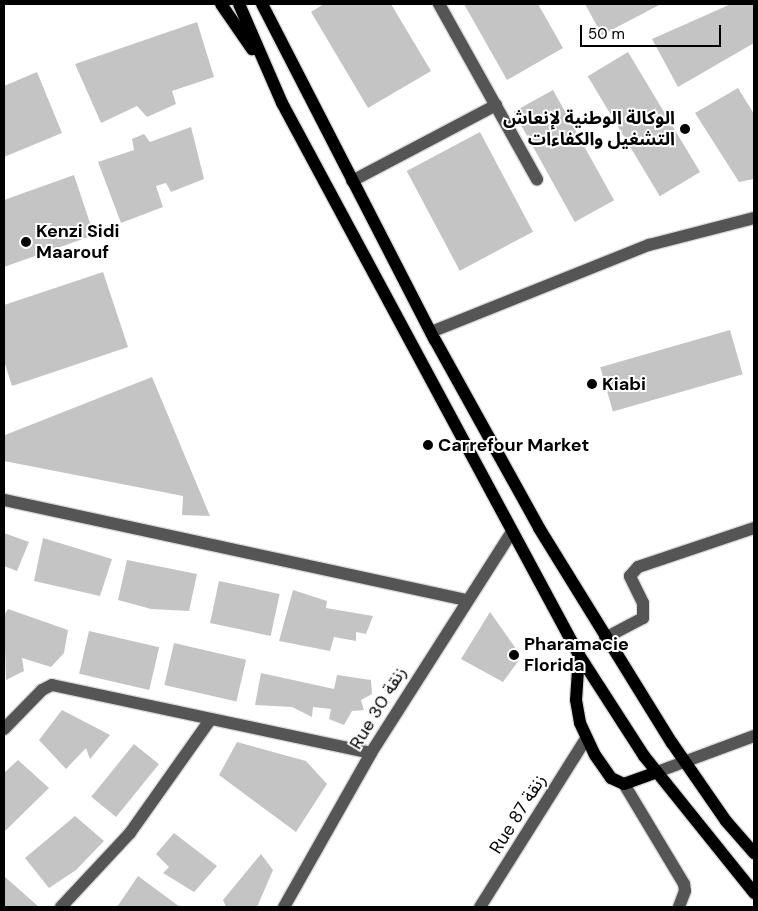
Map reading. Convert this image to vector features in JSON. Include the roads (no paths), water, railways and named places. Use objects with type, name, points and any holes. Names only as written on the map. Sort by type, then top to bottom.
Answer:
[{"type":"main road","points":[[221,4],[234,27],[259,58]]},
{"type":"main road","points":[[239,4],[259,58],[511,533],[578,655],[657,772],[718,853],[754,894]]},
{"type":"main road","points":[[262,4],[431,332],[539,528],[605,638],[686,761],[726,821],[754,853]]},
{"type":"main road","points":[[578,655],[576,700],[586,739],[611,778],[624,784],[657,772]]},
{"type":"street","points":[[439,4],[537,179]]},
{"type":"street","points":[[352,181],[496,106]]},
{"type":"street","points":[[431,332],[649,245],[754,218]]},
{"type":"street","points":[[4,500],[466,600]]},
{"type":"street","points":[[605,638],[643,618],[643,603],[630,576],[638,567],[754,528]]},
{"type":"street","name":"Rue 30 زنقة","points":[[284,907],[371,753],[466,600],[511,533]]},
{"type":"street","points":[[4,728],[42,690],[52,685],[371,753]]},
{"type":"street","points":[[61,907],[130,833],[210,720]]},
{"type":"street","points":[[657,772],[754,736]]},
{"type":"street","name":"Rue 87 زنقة","points":[[480,907],[586,739]]},
{"type":"street","points":[[624,784],[684,884],[679,906]]},
{"type":"place","name":"الوكالة الوطنية لإنعاش التشغيل والكفاءات","points":[[685,129]]},
{"type":"place","name":"Kenzi Sidi Maarouf","points":[[26,242]]},
{"type":"place","name":"Kiabi","points":[[592,384]]},
{"type":"place","name":"Carrefour Market","points":[[428,445]]},
{"type":"place","name":"Pharamacie Florida","points":[[514,655]]}]
